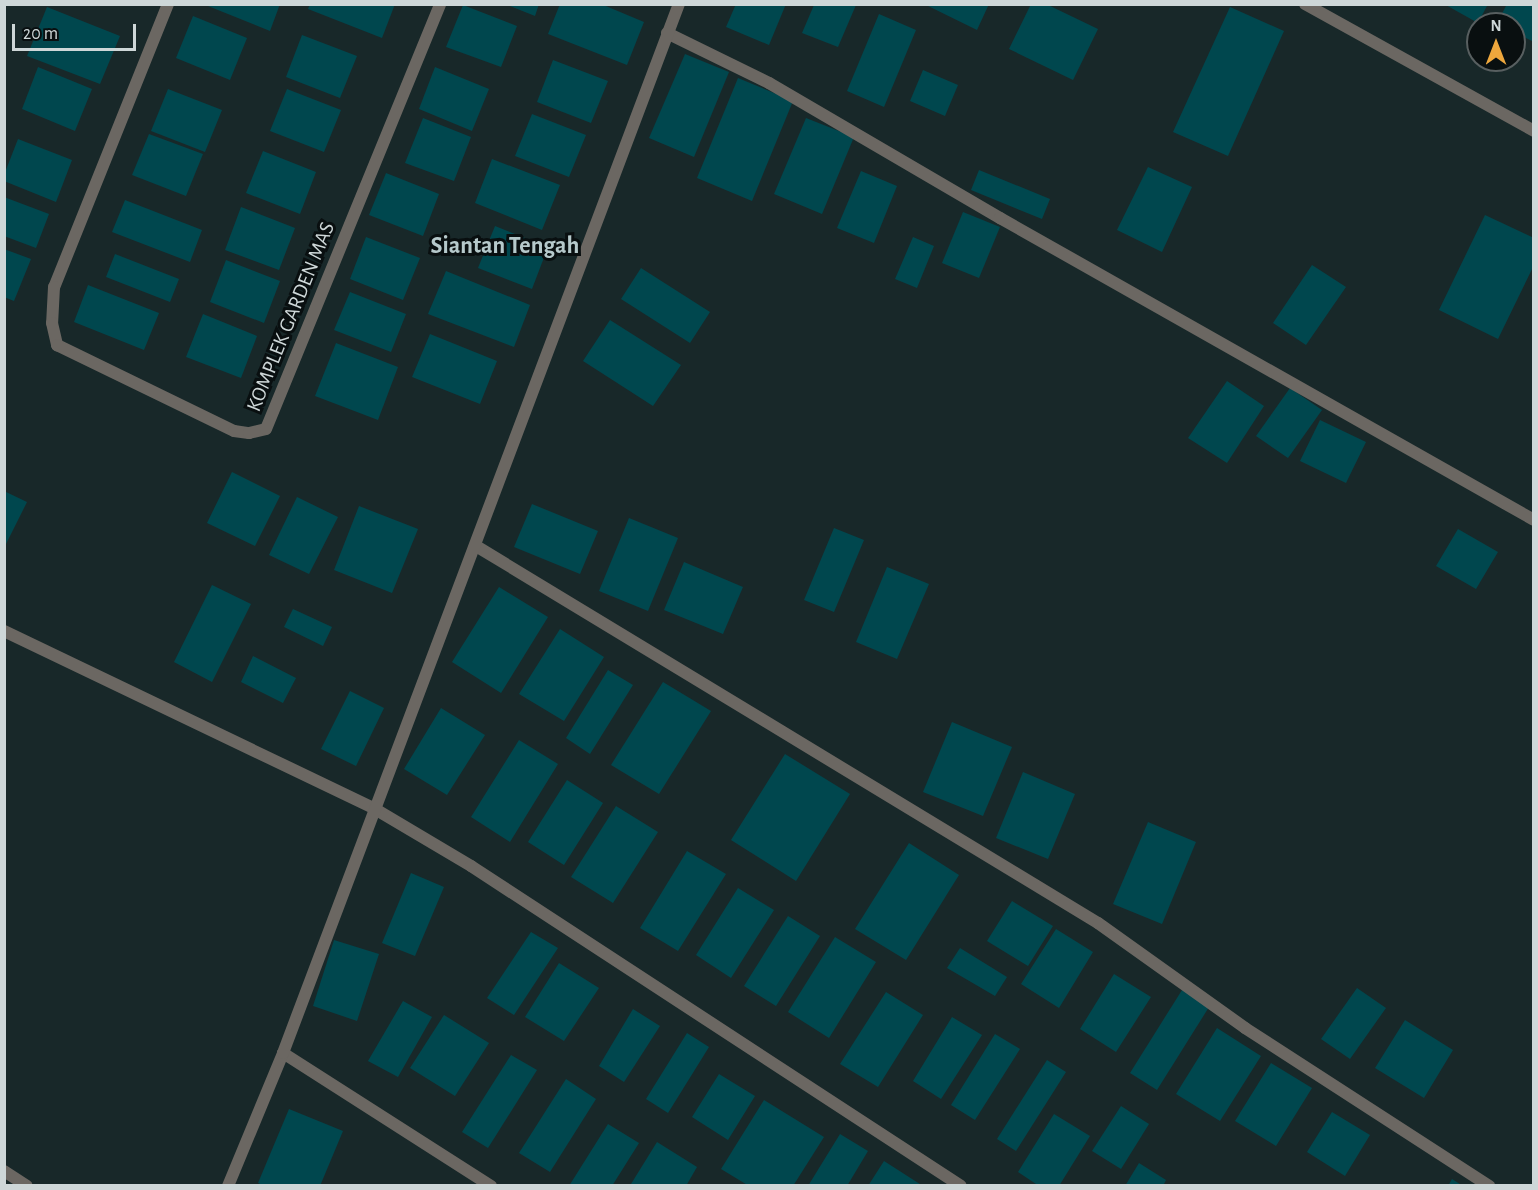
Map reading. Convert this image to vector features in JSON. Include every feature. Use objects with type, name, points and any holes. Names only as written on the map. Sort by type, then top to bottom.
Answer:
[{"type":"street","name":"KOMPLEK GARDEN MAS","points":[[168,4],[54,287],[52,323],[57,345],[234,431],[249,433],[266,429],[440,4]]},
{"type":"street","points":[[228,1185],[283,1053],[679,4]]},
{"type":"street","points":[[1305,4],[1533,131]]},
{"type":"street","points":[[667,33],[769,82],[1000,218],[1533,520]]},
{"type":"street","points":[[476,546],[1098,923],[1245,1028],[1490,1185]]},
{"type":"street","points":[[4,631],[375,809],[471,866],[961,1185]]},
{"type":"street","points":[[283,1053],[491,1185]]},
{"type":"street","points":[[4,1172],[27,1185]]},
{"type":"building","points":[[203,4],[280,4],[270,31]]},
{"type":"building","points":[[310,4],[395,4],[382,38],[308,9]]},
{"type":"building","points":[[505,4],[539,4],[535,16]]},
{"type":"building","points":[[560,4],[601,4],[644,22],[627,65],[548,34]]},
{"type":"building","points":[[736,4],[786,4],[769,45],[726,27]]},
{"type":"building","points":[[924,4],[989,4],[977,30]]},
{"type":"building","points":[[1031,4],[1046,4],[1098,29],[1073,80],[1009,49]]},
{"type":"building","points":[[1444,4],[1488,4],[1484,12],[1466,12],[1466,16]]},
{"type":"building","points":[[1507,4],[1534,4],[1534,42],[1526,38],[1526,12],[1503,12]]},
{"type":"building","points":[[463,5],[517,26],[501,67],[446,47]]},
{"type":"building","points":[[814,5],[856,5],[838,47],[802,33]]},
{"type":"building","points":[[47,7],[120,36],[100,84],[27,56]]},
{"type":"building","points":[[1230,7],[1284,31],[1228,156],[1173,132]]},
{"type":"building","points":[[879,14],[916,30],[884,107],[847,91]]},
{"type":"building","points":[[193,16],[247,38],[230,80],[176,58]]},
{"type":"building","points":[[302,35],[357,56],[340,98],[286,77]]},
{"type":"building","points":[[685,54],[729,72],[694,157],[649,138]]},
{"type":"building","points":[[553,60],[608,81],[591,123],[537,102]]},
{"type":"building","points":[[38,67],[92,89],[75,131],[22,109]]},
{"type":"building","points":[[435,67],[489,89],[472,131],[419,109]]},
{"type":"building","points":[[923,70],[958,85],[945,116],[910,101]]},
{"type":"building","points":[[738,78],[793,101],[752,201],[697,178]]},
{"type":"building","points":[[168,89],[222,110],[205,152],[151,131]]},
{"type":"building","points":[[287,89],[341,110],[324,152],[270,131]]},
{"type":"building","points":[[532,114],[586,135],[569,177],[515,156]]},
{"type":"building","points":[[423,118],[471,137],[454,181],[405,163]]},
{"type":"building","points":[[806,118],[854,137],[822,214],[774,194]]},
{"type":"building","points":[[149,134],[203,154],[186,196],[132,175]]},
{"type":"building","points":[[18,139],[72,160],[56,202],[4,181],[4,175]]},
{"type":"building","points":[[263,151],[316,172],[300,214],[246,193]]},
{"type":"building","points":[[492,159],[560,185],[542,230],[475,203]]},
{"type":"building","points":[[1148,167],[1192,187],[1162,252],[1117,230]]},
{"type":"building","points":[[979,170],[1050,199],[1042,219],[971,190]]},
{"type":"building","points":[[861,171],[897,186],[874,243],[837,228]]},
{"type":"building","points":[[386,173],[439,194],[423,236],[369,215]]},
{"type":"building","points":[[4,197],[49,214],[36,248],[4,236]]},
{"type":"building","points":[[125,200],[202,230],[190,262],[112,232]]},
{"type":"building","points":[[241,207],[295,228],[279,270],[225,250]]},
{"type":"building","points":[[963,212],[1000,227],[979,278],[942,263]]},
{"type":"building","points":[[1485,215],[1534,238],[1534,265],[1498,339],[1439,310]]},
{"type":"building","points":[[495,226],[548,247],[532,289],[478,268]]},
{"type":"building","points":[[366,237],[420,258],[403,300],[350,279]]},
{"type":"building","points":[[913,237],[934,246],[917,288],[895,279]]},
{"type":"building","points":[[4,249],[31,259],[14,301],[4,297]]},
{"type":"building","points":[[115,254],[179,279],[170,302],[106,277]]},
{"type":"building","points":[[226,260],[280,281],[264,323],[210,302]]},
{"type":"building","points":[[1312,265],[1346,287],[1306,345],[1273,323]]},
{"type":"building","points":[[641,268],[710,312],[690,343],[621,299]]},
{"type":"building","points":[[446,271],[530,305],[514,347],[428,314]]},
{"type":"building","points":[[88,285],[159,313],[144,350],[74,322]]},
{"type":"building","points":[[350,292],[406,314],[391,352],[334,330]]},
{"type":"building","points":[[203,314],[257,336],[241,378],[186,357]]},
{"type":"building","points":[[610,320],[681,365],[653,406],[583,361]]},
{"type":"building","points":[[430,334],[497,361],[480,404],[412,377]]},
{"type":"building","points":[[336,343],[398,367],[378,420],[315,396]]},
{"type":"building","points":[[1227,381],[1264,406],[1227,463],[1188,438]]},
{"type":"building","points":[[1290,388],[1322,410],[1288,458],[1256,436]]},
{"type":"building","points":[[1320,420],[1366,442],[1346,483],[1300,461]]},
{"type":"building","points":[[232,472],[280,496],[255,546],[207,523]]},
{"type":"building","points":[[4,491],[27,502],[4,548]]},
{"type":"building","points":[[297,497],[338,517],[309,574],[269,555]]},
{"type":"building","points":[[532,504],[598,531],[580,574],[514,547]]},
{"type":"building","points":[[359,506],[418,529],[392,593],[334,570]]},
{"type":"building","points":[[629,518],[678,538],[648,611],[599,591]]},
{"type":"building","points":[[834,528],[864,540],[834,612],[804,600]]},
{"type":"building","points":[[1458,529],[1498,552],[1476,589],[1436,566]]},
{"type":"building","points":[[684,562],[743,587],[723,634],[664,610]]},
{"type":"building","points":[[887,567],[929,584],[897,659],[856,642]]},
{"type":"building","points":[[212,585],[251,604],[212,682],[174,662]]},
{"type":"building","points":[[499,587],[548,617],[501,693],[452,662]]},
{"type":"building","points":[[293,609],[332,627],[323,646],[284,627]]},
{"type":"building","points":[[560,629],[604,657],[564,721],[519,694]]},
{"type":"building","points":[[253,656],[296,678],[283,703],[241,682]]},
{"type":"building","points":[[608,670],[633,685],[590,754],[566,738]]},
{"type":"building","points":[[663,682],[711,711],[659,794],[611,765]]},
{"type":"building","points":[[350,691],[384,708],[356,766],[321,749]]},
{"type":"building","points":[[441,708],[485,735],[447,795],[404,769]]},
{"type":"building","points":[[952,722],[1012,747],[983,816],[923,792]]},
{"type":"building","points":[[519,740],[558,764],[510,842],[471,817]]},
{"type":"building","points":[[785,754],[850,794],[796,881],[731,840]]},
{"type":"building","points":[[1023,772],[1075,794],[1048,859],[996,838]]},
{"type":"building","points":[[567,780],[603,803],[564,865],[528,842]]},
{"type":"building","points":[[616,806],[658,832],[613,903],[571,877]]},
{"type":"building","points":[[1148,822],[1196,842],[1162,924],[1113,904]]},
{"type":"building","points":[[909,843],[959,875],[906,960],[855,929]]},
{"type":"building","points":[[687,851],[726,874],[678,951],[640,928]]},
{"type":"building","points":[[411,873],[444,887],[415,956],[382,943]]},
{"type":"building","points":[[738,888],[774,910],[731,978],[696,955]]},
{"type":"building","points":[[1012,901],[1053,926],[1028,966],[987,941]]},
{"type":"building","points":[[788,916],[820,936],[776,1006],[744,986]]},
{"type":"building","points":[[1056,929],[1093,952],[1059,1008],[1021,984]]},
{"type":"building","points":[[531,932],[558,948],[514,1015],[487,998]]},
{"type":"building","points":[[835,937],[876,962],[829,1038],[788,1012]]},
{"type":"building","points":[[334,940],[379,954],[357,1021],[313,1006]]},
{"type":"building","points":[[960,948],[1007,977],[995,996],[947,968]]},
{"type":"building","points":[[559,963],[599,988],[564,1041],[525,1017]]},
{"type":"building","points":[[1114,974],[1151,997],[1116,1052],[1080,1029]]},
{"type":"building","points":[[1357,988],[1386,1008],[1350,1059],[1321,1039]]},
{"type":"building","points":[[1182,990],[1209,1007],[1157,1090],[1130,1073]]},
{"type":"building","points":[[886,992],[923,1015],[878,1087],[840,1064]]},
{"type":"building","points":[[403,1001],[432,1017],[398,1077],[368,1061]]},
{"type":"building","points":[[633,1009],[660,1026],[624,1082],[599,1066]]},
{"type":"building","points":[[444,1015],[489,1043],[455,1096],[410,1068]]},
{"type":"building","points":[[952,1017],[982,1035],[941,1099],[913,1081]]},
{"type":"building","points":[[1405,1020],[1453,1050],[1424,1098],[1375,1068]]},
{"type":"building","points":[[1217,1028],[1261,1056],[1220,1121],[1176,1094]]},
{"type":"building","points":[[687,1033],[709,1047],[668,1113],[646,1099]]},
{"type":"building","points":[[995,1034],[1020,1049],[975,1120],[951,1105]]},
{"type":"building","points":[[511,1055],[537,1070],[488,1148],[462,1132]]},
{"type":"building","points":[[1047,1060],[1066,1072],[1016,1151],[997,1139]]},
{"type":"building","points":[[1271,1063],[1312,1088],[1276,1146],[1235,1121]]},
{"type":"building","points":[[719,1074],[755,1096],[728,1140],[692,1117]]},
{"type":"building","points":[[566,1079],[596,1099],[550,1172],[519,1153]]},
{"type":"building","points":[[764,1100],[824,1137],[793,1186],[749,1186],[721,1169]]},
{"type":"building","points":[[1121,1106],[1149,1124],[1121,1169],[1092,1151]]},
{"type":"building","points":[[289,1109],[343,1131],[320,1186],[264,1186],[258,1183]]},
{"type":"building","points":[[1332,1112],[1370,1135],[1345,1176],[1307,1152]]},
{"type":"building","points":[[1054,1114],[1090,1136],[1059,1186],[1039,1186],[1018,1172]]},
{"type":"building","points":[[608,1124],[639,1143],[612,1186],[569,1186]]},
{"type":"building","points":[[840,1134],[868,1151],[847,1186],[808,1186]]},
{"type":"building","points":[[657,1142],[697,1167],[686,1186],[631,1184]]},
{"type":"building","points":[[884,1161],[923,1186],[868,1186]]},
{"type":"building","points":[[1139,1163],[1166,1180],[1163,1186],[1125,1186]]},
{"type":"building","points":[[1452,1179],[1463,1186],[1448,1186]]},
{"type":"district","name":"Siantan Tengah","points":[[505,247]]}]
